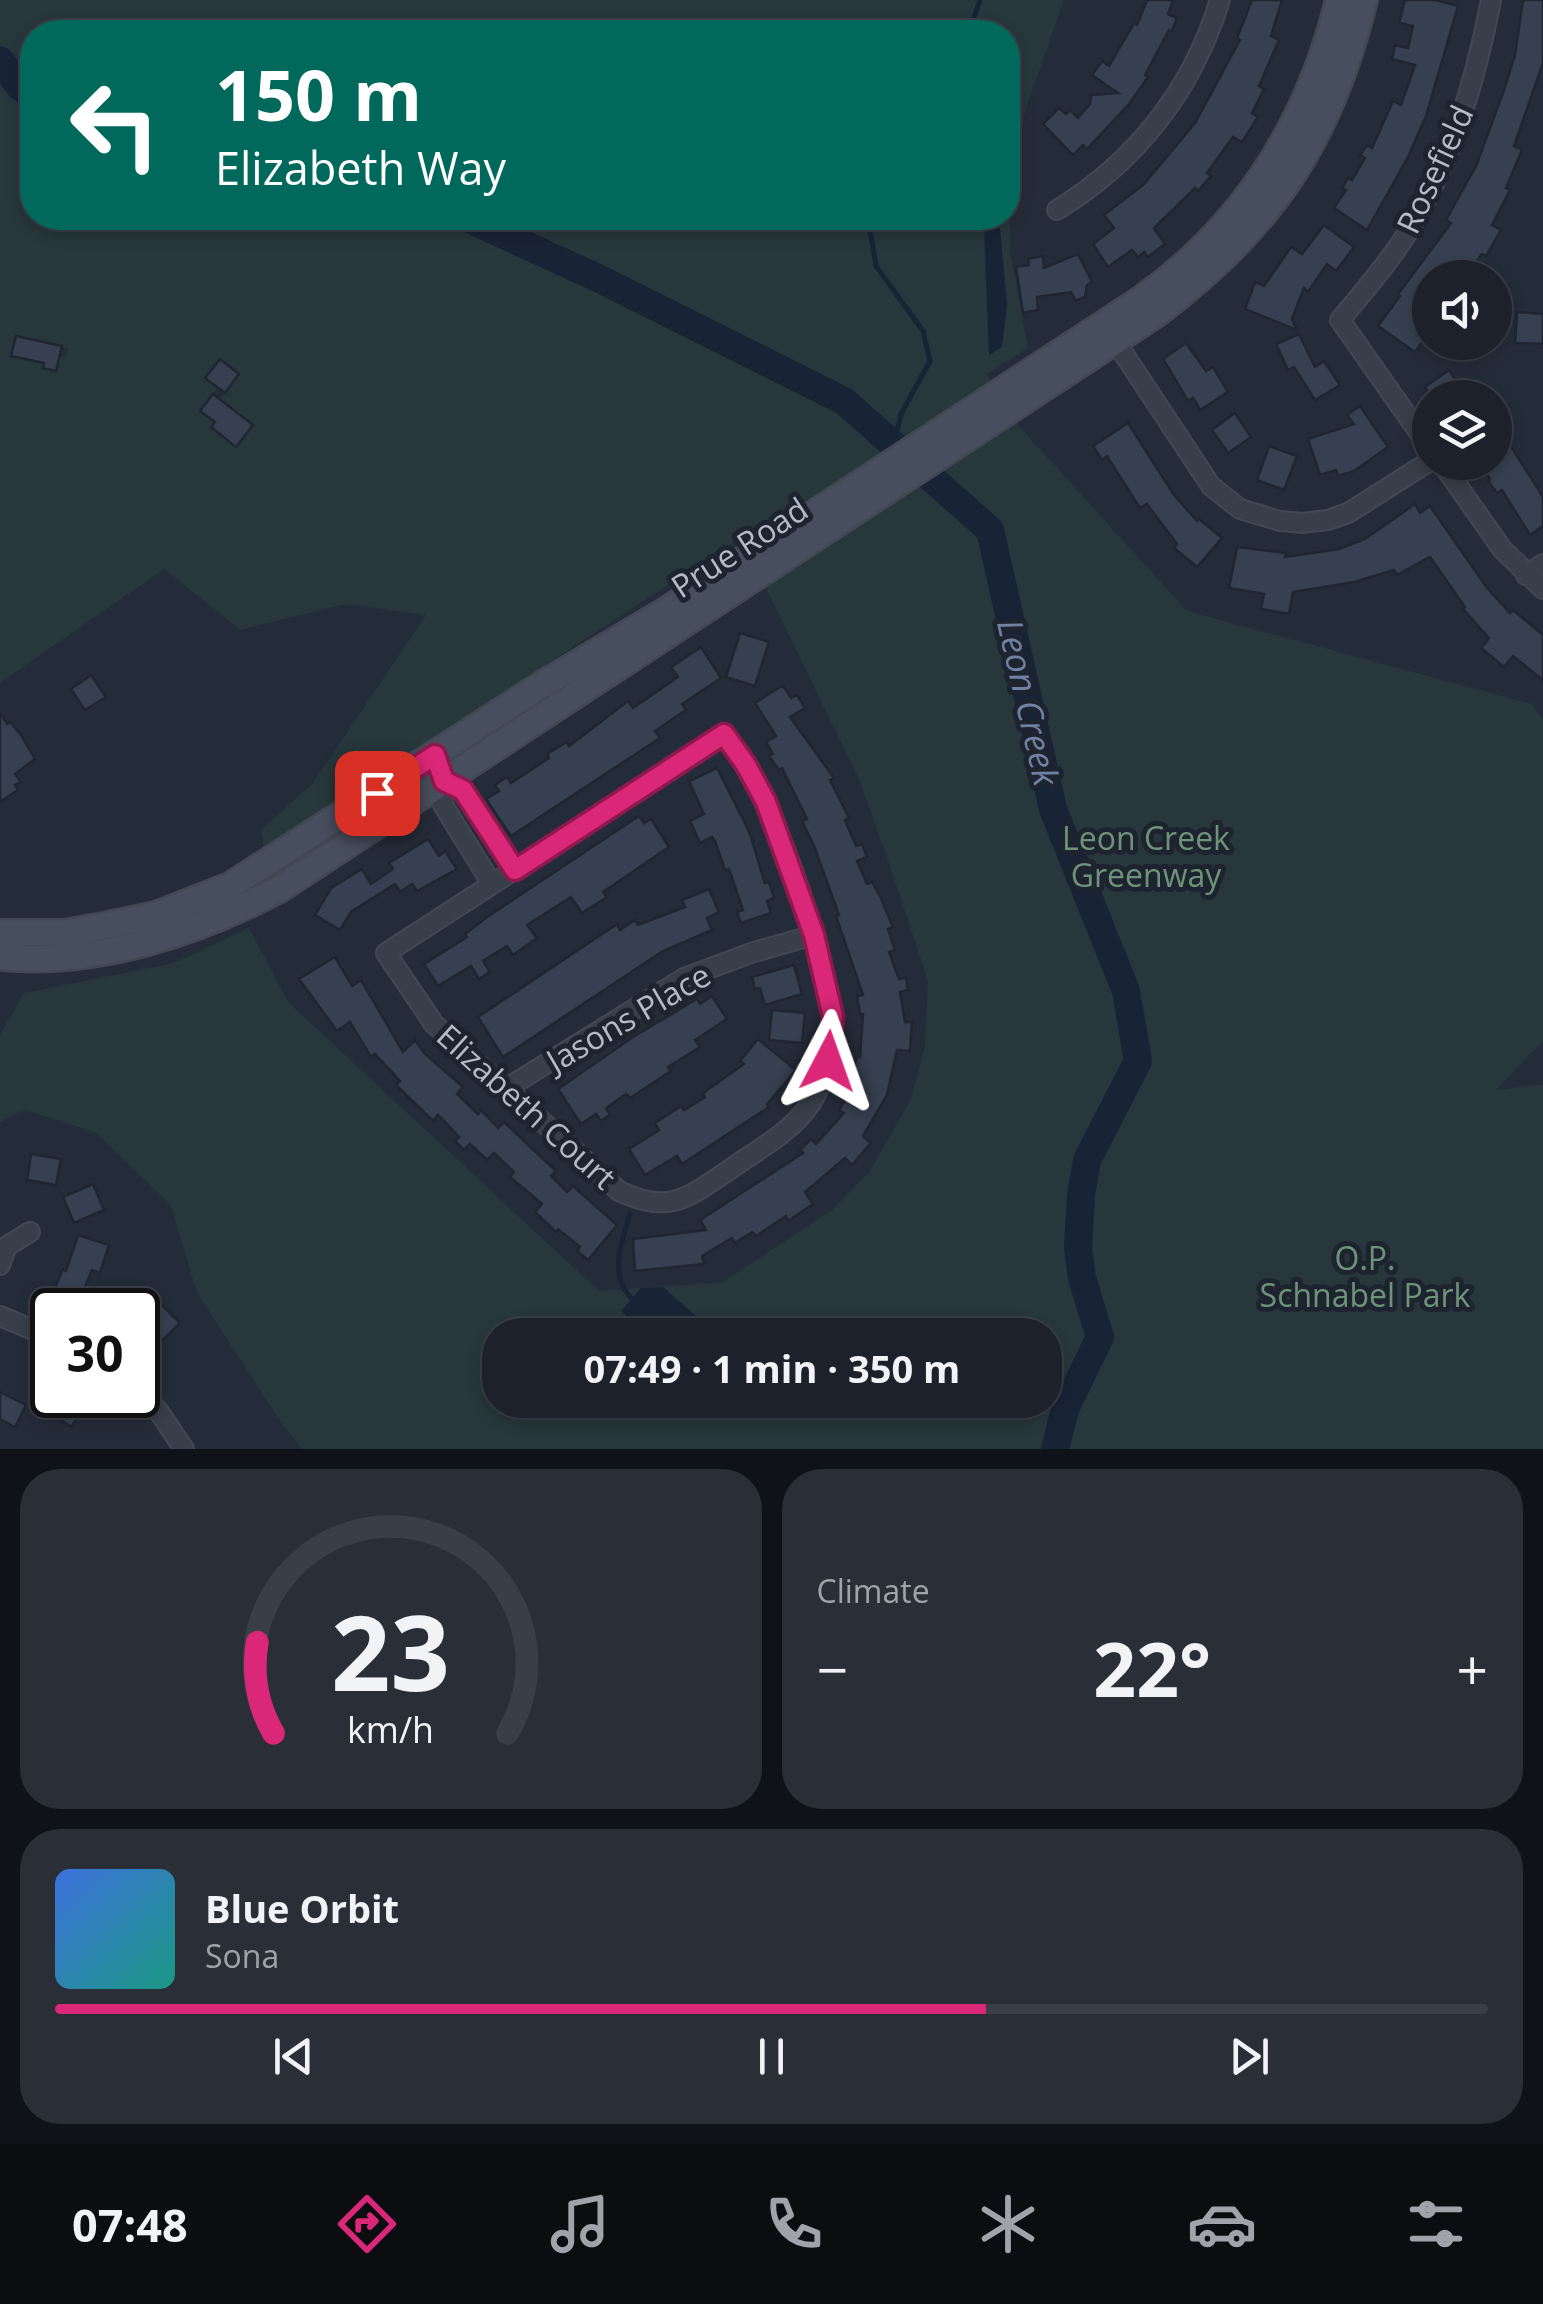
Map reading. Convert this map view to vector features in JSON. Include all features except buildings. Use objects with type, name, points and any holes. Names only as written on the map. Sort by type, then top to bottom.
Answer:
[{"type":"main road","name":"Prue Road","points":[[1110,333],[1195,258],[1232,219],[1266,173],[1292,132],[1312,88],[1339,0]]},
{"type":"main road","name":"Prue Road","points":[[0,957],[67,956],[162,938],[210,923],[281,888],[444,781],[757,563],[1110,333],[1170,303],[1220,262],[1286,186],[1314,144],[1352,50],[1364,0]]},
{"type":"main road","name":"Prue Road","points":[[0,933],[65,933],[109,926],[156,916],[202,898],[263,868],[435,755],[757,563]]},
{"type":"street","points":[[1058,210],[1122,163],[1154,128],[1182,90],[1210,34],[1220,0]]},
{"type":"street","name":"Rosefield","points":[[1412,422],[1340,320],[1412,226],[1436,178],[1480,62],[1491,0]]},
{"type":"street","points":[[1110,333],[1211,486],[1240,509],[1302,524],[1328,520],[1348,514],[1412,473]]},
{"type":"street","points":[[1453,480],[1502,549],[1543,589]]},
{"type":"street","points":[[1526,575],[1543,564]]},
{"type":"street","name":"Elizabeth Court","points":[[492,884],[386,953],[434,1024],[619,1191],[642,1202],[669,1204],[692,1194],[786,1131],[812,1102],[828,1061],[833,1017],[814,935],[766,802],[724,734],[515,870]]},
{"type":"street","points":[[435,755],[444,781],[444,805],[492,884],[515,870],[463,790],[444,781]]},
{"type":"street","name":"Jasons Place","points":[[504,1090],[684,978],[814,935]]},
{"type":"street","points":[[0,1265],[7,1246],[30,1232]]},
{"type":"street","points":[[0,1316],[30,1329]]},
{"type":"street","points":[[160,1413],[184,1449]]},
{"type":"green space","points":[[0,0],[1064,0],[1025,111],[1020,142],[1020,20],[20,20],[20,230],[1010,230],[1010,251],[1028,348],[987,374],[1019,426],[1187,611],[1532,704],[1543,720],[1543,1041],[1496,1090],[1543,1084],[1543,1449],[303,1449],[285,1428],[197,1293],[171,1206],[97,1133],[25,1110],[0,1122],[0,1035],[24,993],[174,963],[249,928],[288,1002],[599,1291],[723,1282],[832,1210],[870,1171],[911,1099],[925,1045],[928,980],[859,779],[766,588],[779,577],[751,531],[264,848],[261,830],[313,783],[426,615],[345,604],[240,630],[164,569],[0,683]],"holes":[[[16,336],[68,348],[66,357],[60,356],[56,371],[43,368],[44,363],[12,356]],[[220,359],[239,374],[220,399],[236,446],[211,427],[215,422],[200,411],[218,387],[205,378]]]},
{"type":"water","points":[[984,230],[1000,230],[1007,305],[1002,347],[989,355]]},
{"type":"water","points":[[663,1287],[696,1316],[629,1318],[621,1311],[641,1288]]},
{"type":"waterway","points":[[973,20],[980,0]]},
{"type":"waterway","name":"Leon Creek","points":[[0,60],[20,87]]},
{"type":"waterway","name":"Leon Creek","points":[[493,230],[844,401],[990,530],[1053,809],[1126,991],[1138,1061],[1087,1160],[1078,1248],[1082,1278],[1100,1337],[1065,1409],[1055,1449]]},
{"type":"waterway","points":[[870,230],[876,266],[923,331],[930,361],[902,412],[893,445]]},
{"type":"waterway","points":[[630,1213],[620,1249],[619,1271],[626,1292],[635,1302]]},
{"type":"route","points":[[377,793],[435,755],[444,781],[463,790],[515,870],[724,734],[766,802],[814,935],[833,1017],[828,1061]]},
{"type":"park label","name":"Leon Creek Greenway","points":[[1146,856]]},
{"type":"park label","name":"O.P. Schnabel Park","points":[[1365,1276]]}]
